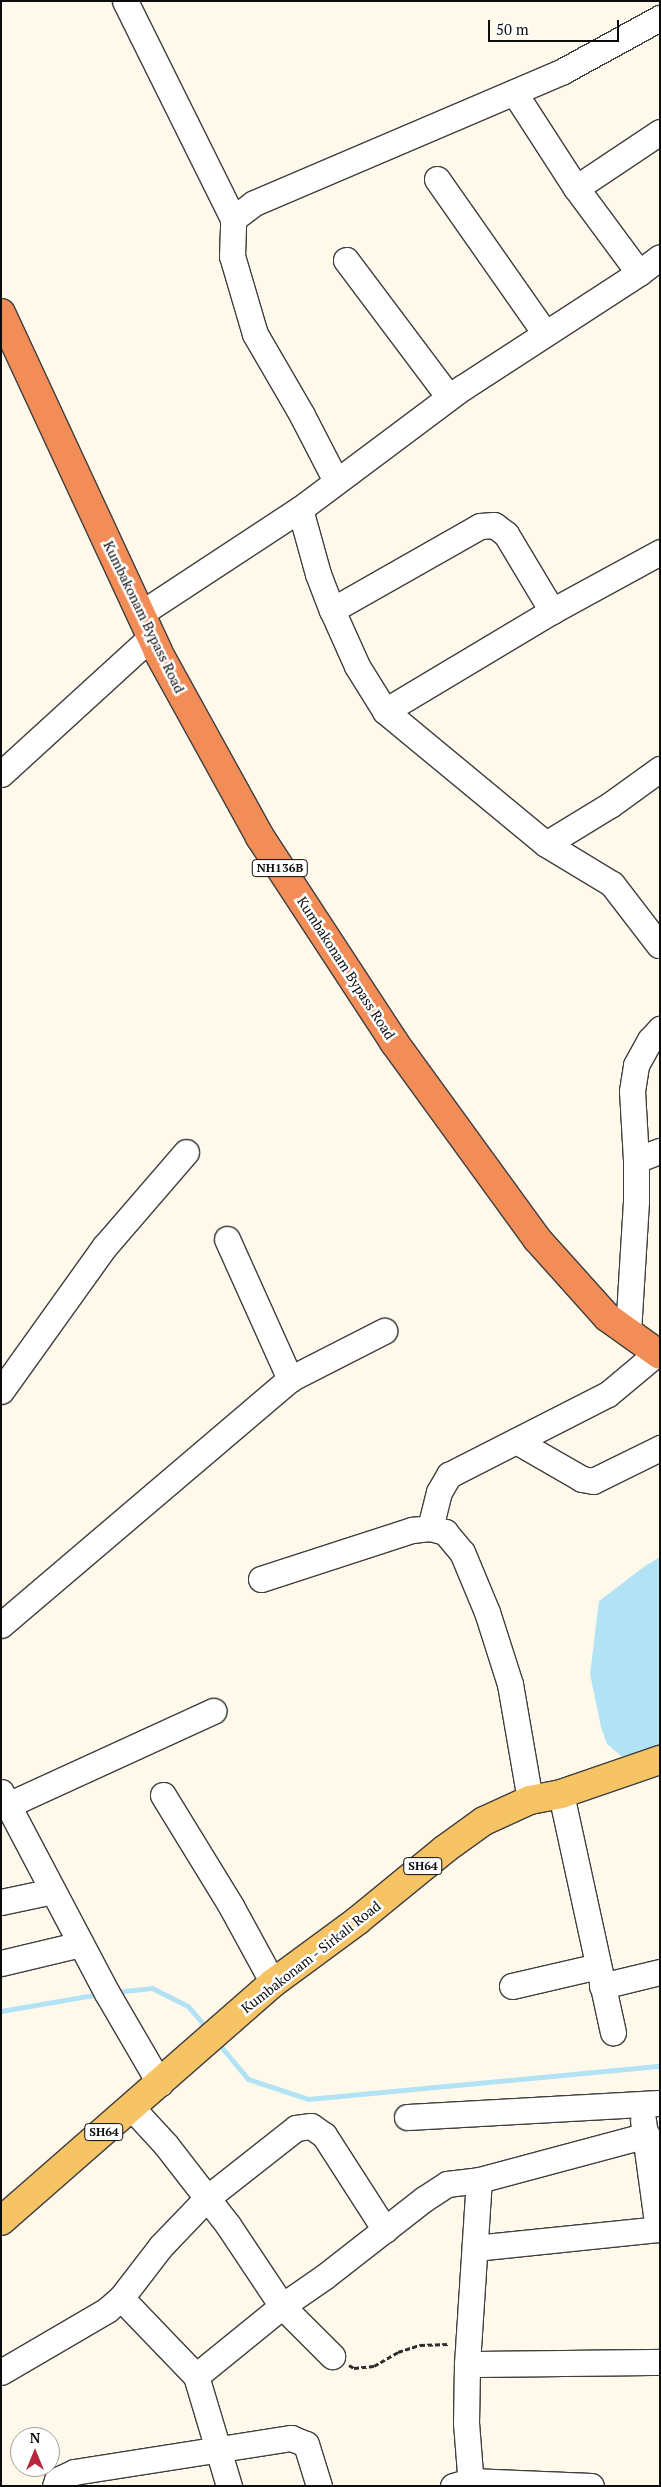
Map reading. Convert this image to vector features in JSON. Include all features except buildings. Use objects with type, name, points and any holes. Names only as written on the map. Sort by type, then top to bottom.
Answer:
[{"type":"highway","name":"Kumbakonam Bypass Road","points":[[1,313],[146,626],[260,837],[394,1042],[537,1239],[607,1317],[658,1354]]},
{"type":"main road","name":"Kumbakonam - Sirkali Road","points":[[1,2221],[160,2084],[273,1983],[358,1921],[445,1848],[484,1821],[530,1800],[561,1794],[660,1760]]},
{"type":"street","points":[[125,1],[234,219],[232,256],[255,334],[302,414],[336,481]]},
{"type":"street","points":[[234,219],[254,203],[563,71],[660,18]]},
{"type":"street","points":[[514,92],[576,188],[639,273]]},
{"type":"street","points":[[576,188],[660,132]]},
{"type":"street","points":[[437,179],[545,334]]},
{"type":"street","points":[[1,774],[146,626],[449,397],[639,273],[660,257]]},
{"type":"street","points":[[346,260],[449,397]]},
{"type":"street","points":[[300,509],[318,574],[332,610],[357,666],[385,710],[546,844],[612,884],[660,946]]},
{"type":"street","points":[[332,610],[480,526],[494,526],[506,534],[552,611]]},
{"type":"street","points":[[385,710],[552,611],[660,552]]},
{"type":"street","points":[[546,844],[610,805],[660,769]]},
{"type":"street","points":[[628,1332],[636,1201],[632,1091],[636,1065],[650,1040],[660,1029]]},
{"type":"street","points":[[636,1160],[660,1151]]},
{"type":"street","points":[[1,1391],[106,1246],[186,1152]]},
{"type":"street","points":[[228,1239],[290,1379]]},
{"type":"street","points":[[1,1625],[290,1379],[384,1331]]},
{"type":"street","points":[[430,1528],[439,1492],[449,1475],[608,1394],[658,1354]]},
{"type":"street","points":[[516,1441],[582,1479],[593,1480],[660,1448]]},
{"type":"street","points":[[261,1579],[412,1530],[430,1528],[445,1532],[462,1552],[487,1612],[510,1684],[530,1800]]},
{"type":"street","points":[[160,2084],[107,1994],[5,1799],[213,1711]]},
{"type":"street","points":[[561,1794],[613,2032]]},
{"type":"street","points":[[163,1795],[231,1906],[273,1983]]},
{"type":"street","points":[[1,1902],[53,1891]]},
{"type":"street","points":[[1,1963],[81,1944]]},
{"type":"street","points":[[512,1986],[600,1976],[660,1972]]},
{"type":"street","points":[[406,2117],[649,2104],[647,2136],[659,2229],[475,2248]]},
{"type":"street","points":[[132,2108],[166,2145],[228,2225],[282,2306],[332,2356]]},
{"type":"street","points":[[1,2372],[107,2310],[121,2298],[161,2246],[207,2198],[296,2128],[311,2126],[324,2135],[385,2230]]},
{"type":"street","points":[[196,2376],[282,2306],[385,2230],[424,2198],[447,2184],[479,2180],[647,2136]]},
{"type":"street","points":[[479,2180],[467,2353],[465,2484],[591,2486]]},
{"type":"street","points":[[121,2298],[196,2376],[229,2486]]},
{"type":"street","points":[[467,2353],[660,2362]]},
{"type":"street","points":[[55,2486],[57,2480],[74,2472],[291,2438],[306,2444],[314,2463],[319,2486]]},
{"type":"path","points":[[332,2356],[354,2368],[361,2368],[374,2366],[398,2352],[420,2345],[467,2353]]},
{"type":"water","points":[[660,1557],[660,1752],[621,1756],[607,1744],[601,1727],[590,1674],[599,1601]]},
{"type":"waterway","points":[[115,1992],[152,1988],[188,2006],[208,2030]]},
{"type":"waterway","points":[[1,2011],[99,1994]]},
{"type":"waterway","points":[[218,2043],[248,2079],[308,2099],[660,2066]]}]
